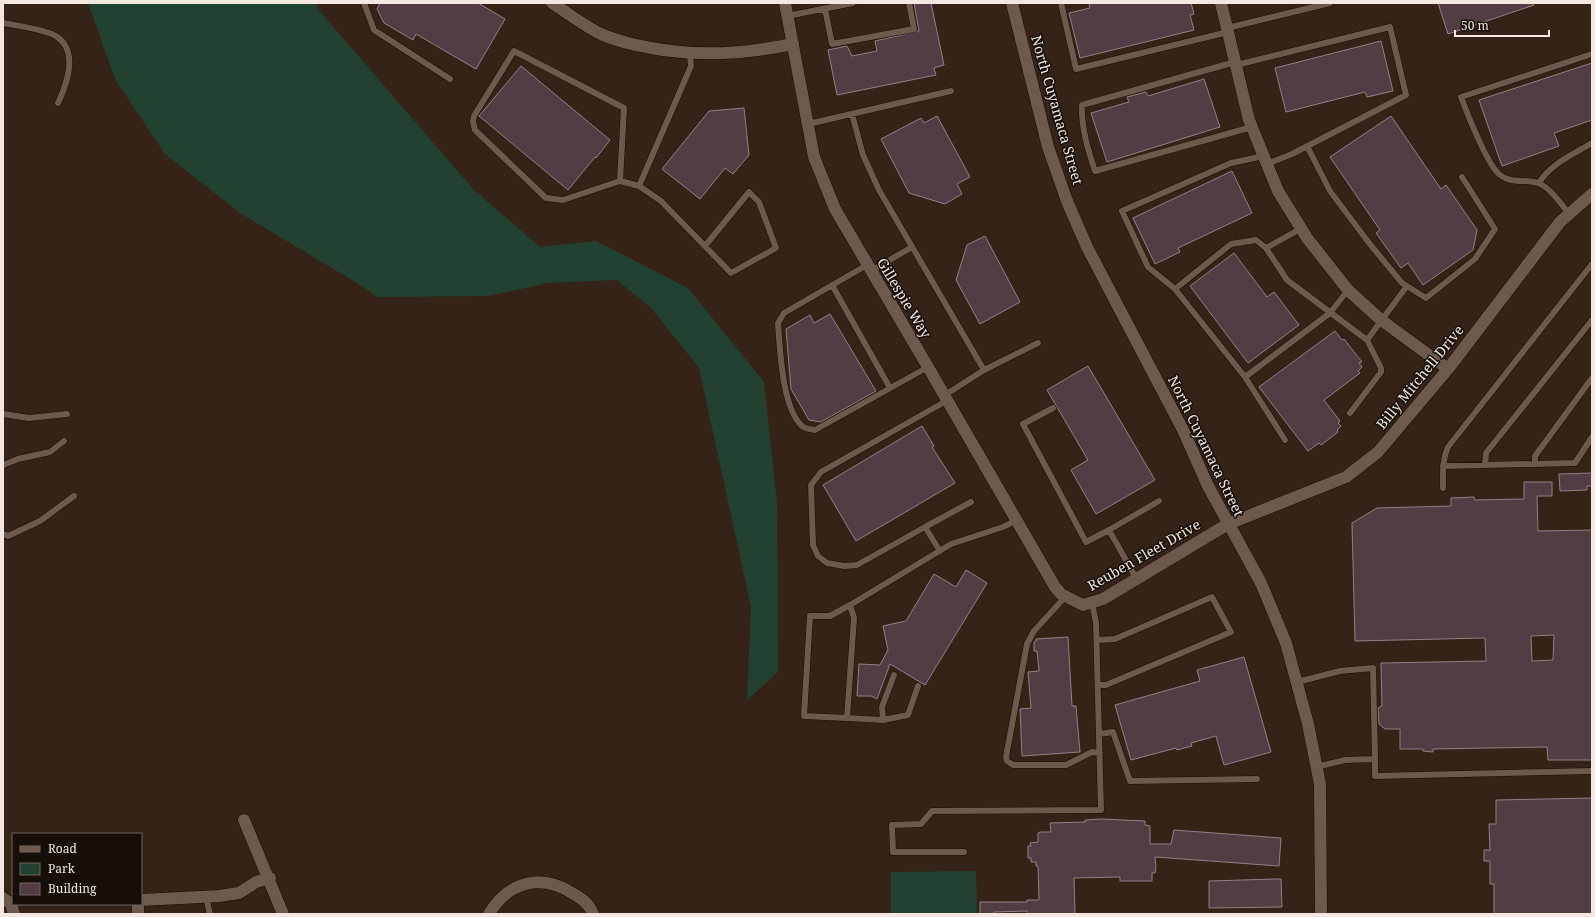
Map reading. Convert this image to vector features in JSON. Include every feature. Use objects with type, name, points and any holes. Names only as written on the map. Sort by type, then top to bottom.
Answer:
[{"type":"street","points":[[552,3],[601,34],[635,45],[690,54],[719,54],[764,50],[793,44]]},
{"type":"street","name":"Gillespie Way","points":[[784,3],[814,157],[835,209],[946,397],[1055,587]]},
{"type":"street","name":"North Cuyamaca Street","points":[[1012,3],[1048,147],[1067,201],[1087,247],[1183,430],[1208,486],[1261,583],[1286,643],[1308,724],[1320,784],[1321,914]]},
{"type":"street","points":[[1221,3],[1235,64],[1252,127],[1278,191],[1302,228],[1348,290],[1381,320],[1448,369]]},
{"type":"street","name":"Billy Mitchell Drive","points":[[1228,524],[1346,477],[1378,452],[1448,369],[1545,240],[1568,213],[1592,194]]},
{"type":"street","name":"Reuben Fleet Drive","points":[[1055,587],[1066,596],[1083,605],[1102,599],[1228,524]]},
{"type":"street","points":[[244,820],[270,878],[283,914]]},
{"type":"street","points":[[142,900],[206,897],[239,893],[256,882],[270,878]]},
{"type":"street","points":[[489,914],[495,904],[511,890],[530,883],[540,882],[550,882],[567,889],[588,902],[593,914]]},
{"type":"lane","points":[[364,3],[374,30],[450,80]]},
{"type":"lane","points":[[787,16],[853,3]]},
{"type":"lane","points":[[825,9],[832,44],[914,29],[909,3]]},
{"type":"lane","points":[[1061,3],[1076,69],[1330,3]]},
{"type":"lane","points":[[3,22],[37,29],[54,35],[67,48],[70,67],[65,87],[58,103]]},
{"type":"lane","points":[[1252,127],[1095,171],[1081,119],[1082,105],[1235,64],[1390,27],[1406,95],[1307,146],[1266,160],[1231,163],[1122,211],[1148,267],[1174,290],[1245,377],[1285,440]]},
{"type":"lane","points":[[620,181],[624,108],[514,51],[476,110],[473,121],[475,130],[546,198],[563,200],[620,181],[639,186],[661,200],[731,274],[776,248],[759,202],[749,192],[705,246]]},
{"type":"lane","points":[[639,186],[691,66],[690,54]]},
{"type":"lane","points":[[1568,213],[1559,200],[1539,183],[1508,179],[1499,174],[1490,160],[1467,114],[1461,97],[1592,54]]},
{"type":"lane","points":[[808,124],[951,91]]},
{"type":"lane","points":[[852,114],[863,155],[870,170],[912,247],[984,370]]},
{"type":"lane","points":[[1539,183],[1544,175],[1554,166],[1592,143]]},
{"type":"lane","points":[[1307,146],[1330,190],[1369,243],[1402,283],[1426,298],[1475,259],[1495,229],[1462,177]]},
{"type":"lane","points":[[1266,248],[1302,228]]},
{"type":"lane","points":[[1174,290],[1231,244],[1256,240],[1266,248],[1287,280],[1367,340],[1381,368],[1381,372],[1350,413]]},
{"type":"lane","points":[[912,247],[832,285],[784,312],[778,323],[783,381],[788,399],[797,421],[805,428],[815,430],[928,367]]},
{"type":"lane","points":[[1444,488],[1443,466],[1448,447],[1592,264]]},
{"type":"lane","points":[[832,285],[890,388]]},
{"type":"lane","points":[[1367,340],[1407,286]]},
{"type":"lane","points":[[1245,377],[1330,313],[1348,290]]},
{"type":"lane","points":[[1485,465],[1486,453],[1592,320]]},
{"type":"lane","points":[[971,502],[857,565],[844,566],[827,563],[818,556],[813,545],[811,485],[821,472],[946,397],[984,370],[1038,343]]},
{"type":"lane","points":[[1535,464],[1534,456],[1592,378]]},
{"type":"lane","points":[[1053,408],[1023,424],[1086,542],[1159,501]]},
{"type":"lane","points":[[3,414],[30,418],[67,414]]},
{"type":"lane","points":[[1443,466],[1575,463],[1592,436]]},
{"type":"lane","points":[[3,465],[18,459],[50,452],[64,442]]},
{"type":"lane","points":[[3,534],[8,536],[40,521],[74,496]]},
{"type":"lane","points":[[918,686],[908,715],[883,720],[804,716],[810,616],[830,616],[951,544],[1003,527],[1017,520]]},
{"type":"lane","points":[[925,527],[940,551]]},
{"type":"lane","points":[[1109,530],[1136,578]]},
{"type":"lane","points":[[1066,596],[1034,631],[1027,644],[1006,756],[1007,761],[1013,765],[1066,766],[1092,752],[1100,753]]},
{"type":"lane","points":[[1097,640],[1115,639],[1212,597],[1231,632],[1106,685],[1098,685]]},
{"type":"lane","points":[[964,852],[893,852],[892,824],[921,824],[932,811],[1101,810],[1097,640],[1096,623],[1092,602]]},
{"type":"lane","points":[[847,718],[854,618],[850,605]]},
{"type":"lane","points":[[1297,682],[1340,671],[1374,668],[1375,776],[1592,771]]},
{"type":"lane","points":[[883,720],[882,707],[894,675]]},
{"type":"lane","points":[[1099,734],[1113,732],[1130,781],[1257,779]]},
{"type":"lane","points":[[1316,766],[1345,760],[1375,759]]},
{"type":"lane","points":[[206,897],[210,914]]},
{"type":"green space","points":[[88,3],[316,3],[318,9],[474,190],[540,247],[596,241],[688,288],[764,382],[777,503],[778,672],[747,700],[751,607],[699,368],[651,308],[617,280],[548,283],[488,296],[378,297],[240,213],[165,154],[115,79]]},
{"type":"green space","points":[[976,871],[977,914],[891,914],[891,872]]},
{"type":"building","points":[[380,3],[478,3],[505,19],[476,69],[416,34],[413,40],[384,23],[377,9]]},
{"type":"building","points":[[914,3],[931,3],[944,65],[934,68],[936,75],[837,95],[828,50],[847,46],[852,56],[877,51],[875,41],[919,31]]},
{"type":"building","points":[[1089,3],[1191,3],[1194,14],[1190,15],[1194,30],[1080,58],[1069,13],[1090,8]]},
{"type":"building","points":[[1438,3],[1533,3],[1534,5],[1448,34]]},
{"type":"building","points":[[1381,41],[1393,91],[1367,97],[1365,92],[1286,112],[1275,68]]},
{"type":"building","points":[[1592,63],[1592,120],[1554,133],[1559,146],[1502,166],[1479,100]]},
{"type":"building","points":[[521,66],[610,140],[568,190],[479,116]]},
{"type":"building","points":[[1204,79],[1220,127],[1107,162],[1091,113],[1129,102],[1127,97],[1146,92],[1148,96]]},
{"type":"building","points":[[744,108],[749,155],[733,174],[725,168],[700,199],[662,169],[709,111]]},
{"type":"building","points":[[937,116],[970,177],[957,184],[962,194],[945,204],[909,193],[881,139],[921,118],[924,123]]},
{"type":"building","points":[[1391,116],[1441,189],[1446,185],[1477,230],[1473,250],[1423,285],[1408,263],[1401,268],[1376,233],[1380,230],[1330,157]]},
{"type":"building","points":[[1232,171],[1252,213],[1178,248],[1180,252],[1155,264],[1133,218]]},
{"type":"building","points":[[985,236],[1020,302],[980,324],[956,280],[967,245]]},
{"type":"building","points":[[1234,253],[1267,297],[1274,292],[1299,325],[1248,363],[1190,286]]},
{"type":"building","points":[[830,314],[876,391],[821,422],[809,420],[791,389],[786,329],[810,315],[814,323]]},
{"type":"building","points":[[1335,331],[1342,340],[1344,339],[1362,362],[1359,363],[1362,367],[1358,371],[1360,373],[1324,400],[1340,421],[1338,423],[1341,426],[1337,430],[1338,432],[1321,445],[1319,443],[1308,451],[1259,387]]},
{"type":"building","points":[[1088,366],[1155,480],[1096,514],[1071,470],[1088,460],[1047,390]]},
{"type":"building","points":[[922,426],[934,446],[932,447],[955,483],[856,541],[823,485]]},
{"type":"building","points":[[1592,473],[1592,486],[1587,486],[1587,490],[1560,491],[1559,474]]},
{"type":"building","points":[[1524,482],[1552,482],[1552,496],[1537,496],[1538,531],[1592,530],[1592,760],[1548,760],[1547,747],[1433,749],[1433,752],[1423,751],[1423,749],[1400,749],[1400,729],[1385,729],[1379,724],[1378,708],[1382,706],[1381,663],[1486,661],[1485,638],[1355,641],[1352,523],[1377,508],[1451,506],[1451,498],[1474,497],[1475,500],[1524,499]],"holes":[[[1554,635],[1553,660],[1532,661],[1531,636]]]},
{"type":"building","points":[[966,570],[987,583],[925,685],[890,664],[877,699],[871,696],[857,696],[859,664],[880,665],[888,650],[883,626],[906,621],[934,574],[956,587]]},
{"type":"building","points":[[1068,637],[1072,706],[1076,706],[1080,752],[1022,756],[1020,709],[1031,708],[1028,672],[1039,671],[1037,651],[1034,651],[1034,642],[1036,639]]},
{"type":"building","points":[[1244,657],[1271,752],[1224,765],[1216,736],[1191,743],[1192,746],[1177,750],[1176,748],[1131,760],[1115,705],[1200,681],[1197,670]]},
{"type":"building","points":[[1592,798],[1592,914],[1494,914],[1494,884],[1490,884],[1490,861],[1484,861],[1484,850],[1490,850],[1489,824],[1496,824],[1496,800]]},
{"type":"building","points":[[1101,819],[1145,821],[1145,825],[1150,826],[1150,844],[1171,844],[1174,830],[1281,838],[1279,866],[1155,857],[1156,867],[1155,873],[1152,873],[1152,881],[1120,881],[1120,877],[1074,878],[1075,914],[1027,914],[1027,911],[980,914],[980,902],[1027,902],[1027,900],[1039,900],[1038,866],[1036,866],[1036,862],[1031,862],[1031,858],[1028,858],[1028,846],[1031,846],[1030,843],[1038,842],[1038,833],[1051,832],[1050,823],[1085,822],[1085,820]]},
{"type":"building","points":[[1281,879],[1282,907],[1209,908],[1209,881]]}]
